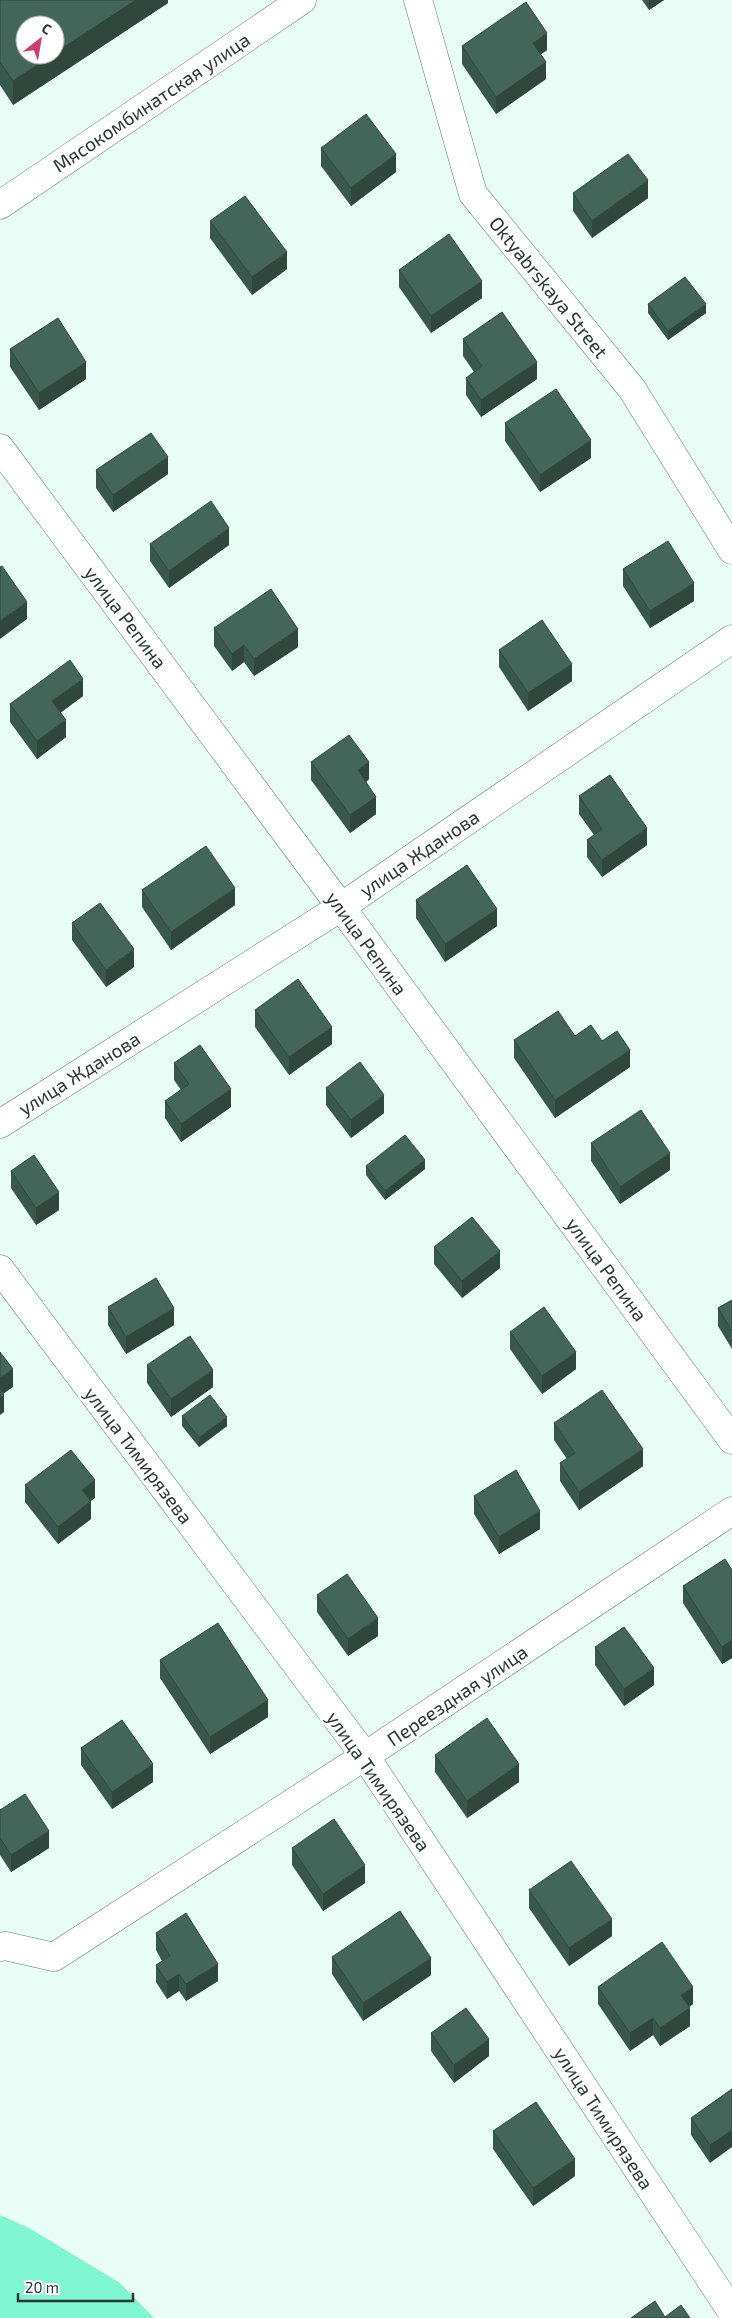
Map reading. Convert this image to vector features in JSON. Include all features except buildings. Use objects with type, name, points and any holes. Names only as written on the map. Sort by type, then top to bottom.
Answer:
[{"type":"street","name":"Мясокомбинатская улица","points":[[0,205],[302,0]]},
{"type":"street","name":"Oktyabrskaya Street","points":[[418,0],[473,194],[632,389],[732,550]]},
{"type":"street","name":"улица Репина","points":[[0,448],[341,907],[732,1440]]},
{"type":"street","name":"улица Жданова","points":[[0,1124],[341,907],[732,639]]},
{"type":"street","name":"улица Тимирязева","points":[[0,1269],[365,1756],[732,2312]]},
{"type":"street","name":"Переездная улица","points":[[0,1947],[4,1946],[54,1957],[365,1756],[732,1511]]},
{"type":"shaded area","points":[[0,2215],[29,2228],[120,2283],[154,2318],[0,2318]]}]
